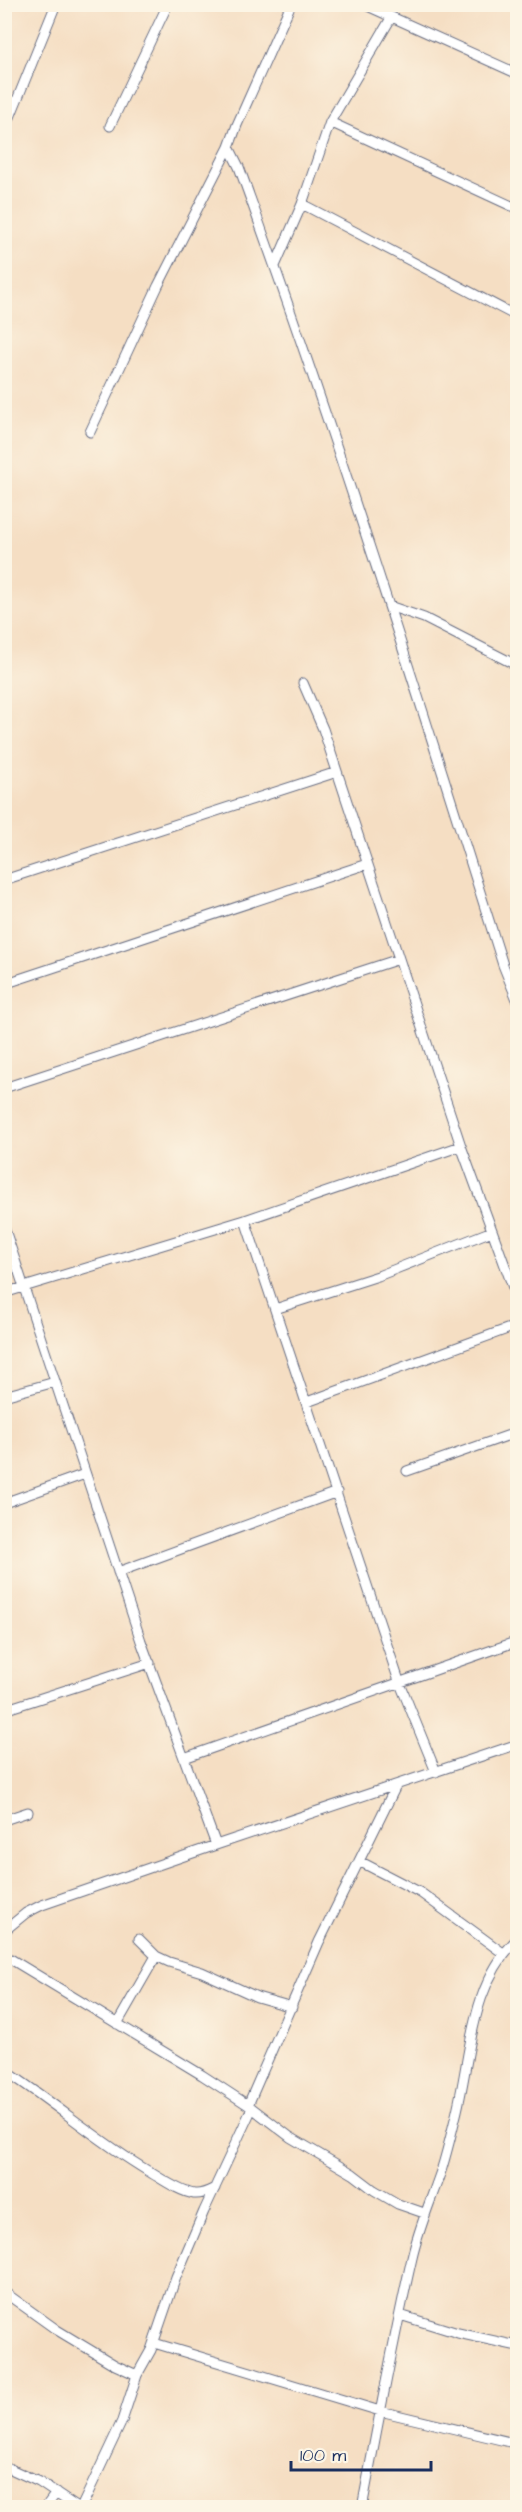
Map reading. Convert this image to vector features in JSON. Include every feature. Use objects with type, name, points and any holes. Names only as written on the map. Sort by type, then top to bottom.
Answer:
[{"type":"street","points":[[4,132],[56,4]]},
{"type":"street","points":[[110,126],[168,4]]},
{"type":"street","points":[[90,432],[158,286],[229,147],[291,4]]},
{"type":"street","points":[[363,4],[518,74]]},
{"type":"street","points":[[275,266],[302,204],[330,122],[391,18]]},
{"type":"street","points":[[330,122],[518,209]]},
{"type":"street","points":[[229,147],[239,166],[300,335],[503,965],[518,1002]]},
{"type":"street","points":[[302,204],[518,316]]},
{"type":"street","points":[[389,606],[424,618],[518,666]]},
{"type":"street","points":[[303,683],[323,729],[460,1146],[518,1302]]},
{"type":"street","points":[[4,880],[337,772]]},
{"type":"street","points":[[4,984],[368,864]]},
{"type":"street","points":[[4,1088],[399,959]]},
{"type":"street","points":[[4,1293],[245,1220],[460,1146]]},
{"type":"street","points":[[245,1220],[399,1681],[436,1772]]},
{"type":"street","points":[[4,1227],[118,1572],[216,1845]]},
{"type":"street","points":[[275,1309],[378,1276],[492,1231]]},
{"type":"street","points":[[307,1402],[518,1325]]},
{"type":"street","points":[[4,1396],[55,1382]]},
{"type":"street","points":[[407,1471],[518,1432]]},
{"type":"street","points":[[4,1503],[85,1474]]},
{"type":"street","points":[[118,1572],[337,1492]]},
{"type":"street","points":[[184,1758],[518,1641]]},
{"type":"street","points":[[4,1710],[150,1663]]},
{"type":"street","points":[[4,1931],[26,1913],[42,1905],[518,1744]]},
{"type":"street","points":[[4,2466],[39,2482],[80,2508],[122,2421],[137,2374],[154,2343],[176,2277],[319,1942],[396,1786]]},
{"type":"street","points":[[4,1820],[28,1812]]},
{"type":"street","points":[[359,1861],[421,1893],[503,1953]]},
{"type":"street","points":[[362,2508],[412,2256],[424,2213],[442,2167],[459,2106],[477,2008],[488,1977],[503,1953],[518,1938]]},
{"type":"street","points":[[140,1940],[156,1956],[202,1972],[257,1997],[292,2007]]},
{"type":"street","points":[[4,1955],[250,2106],[290,2137],[353,2174],[374,2190],[398,2204],[424,2213]]},
{"type":"street","points":[[117,2024],[156,1956]]},
{"type":"street","points":[[4,2070],[51,2101],[68,2117],[111,2149],[160,2178],[194,2194],[206,2193],[215,2188]]},
{"type":"street","points":[[4,2292],[57,2330],[115,2365],[137,2374]]},
{"type":"street","points":[[400,2315],[458,2333],[518,2346]]},
{"type":"street","points":[[154,2343],[380,2411],[518,2444]]},
{"type":"street","points":[[45,2508],[56,2493]]}]
